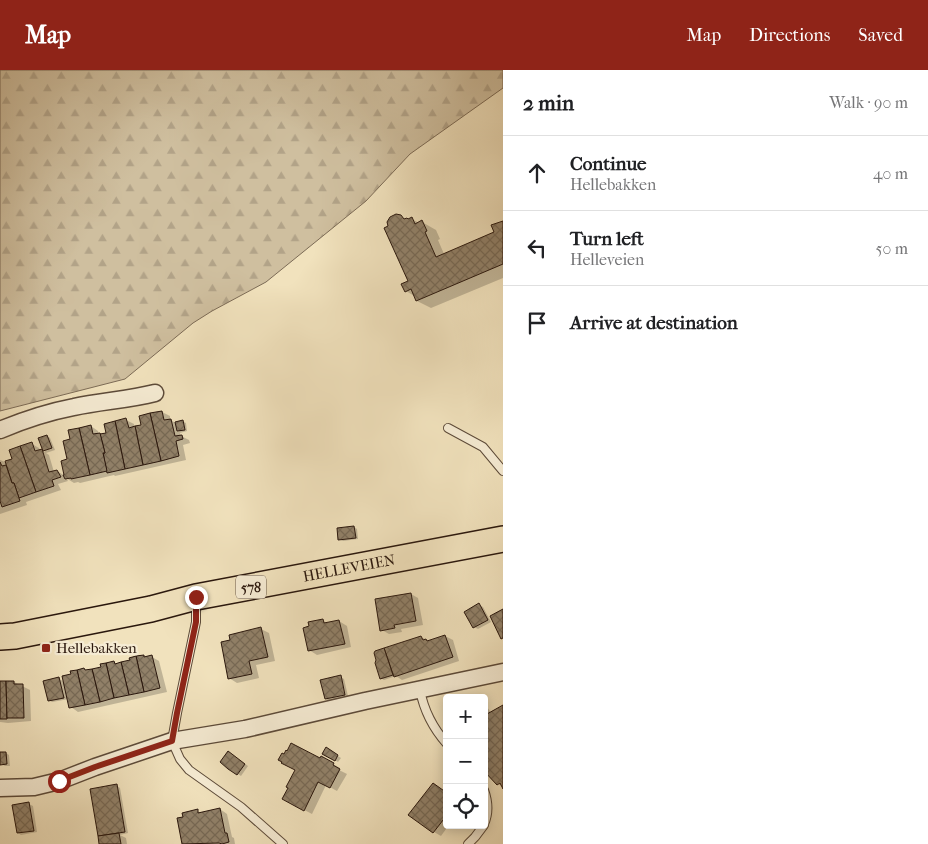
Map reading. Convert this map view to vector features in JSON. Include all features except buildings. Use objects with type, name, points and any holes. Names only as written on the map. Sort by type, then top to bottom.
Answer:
[{"type":"main road","name":"HELLEVEIEN","points":[[0,637],[15,636],[151,609],[196,597],[503,539]]},
{"type":"street","points":[[0,430],[54,411],[155,393]]},
{"type":"street","points":[[0,788],[34,787],[59,781],[172,741],[245,729],[503,672]]},
{"type":"lane","points":[[448,428],[483,447],[503,471]]},
{"type":"lane","points":[[196,597],[196,622],[172,741],[180,760],[189,770],[241,807],[283,844]]},
{"type":"lane","points":[[420,690],[423,705],[428,716],[443,739]]},
{"type":"lane","points":[[468,844],[481,829]]},
{"type":"green space","points":[[0,70],[503,70],[503,88],[410,154],[366,201],[266,282],[193,323],[125,379],[0,411]]},
{"type":"place","name":"Hellebakken","points":[[46,648]]},
{"type":"route","points":[[59,781],[172,741],[196,622],[196,597]]}]
